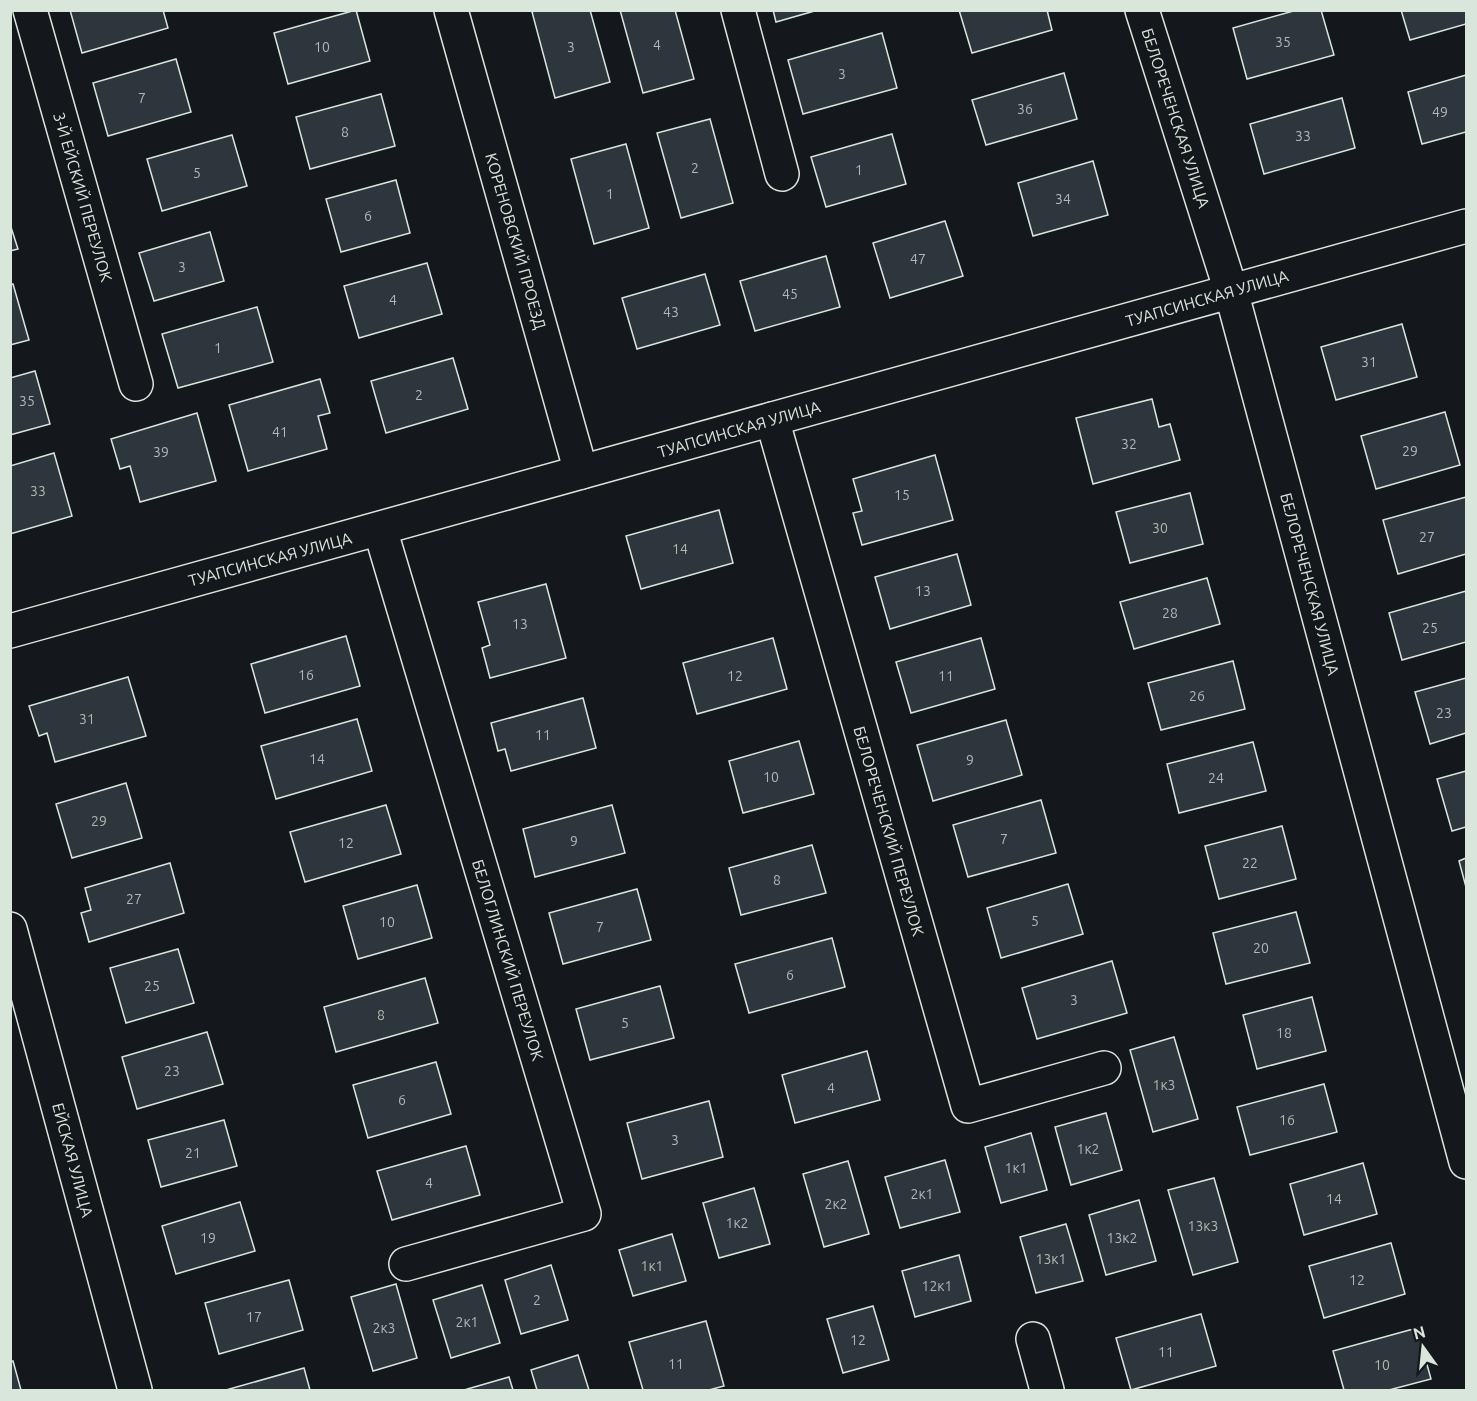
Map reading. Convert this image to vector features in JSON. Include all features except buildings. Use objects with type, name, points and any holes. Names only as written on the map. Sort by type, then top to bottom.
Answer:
[{"type":"street","name":"3-Й ЕЙСКИЙ ПЕРЕУЛОК","points":[[30,10],[136,384]]},
{"type":"street","name":"КОРЕНОВСКИЙ ПРОЕЗД","points":[[451,10],[581,472]]},
{"type":"street","points":[[738,10],[782,174]]},
{"type":"street","name":"БЕЛОРЕЧЕНСКАЯ УЛИЦА","points":[[1142,10],[1231,291],[1467,1162]]},
{"type":"street","name":"ТУАПСИНСКАЯ УЛИЦА","points":[[10,631],[1467,226]]},
{"type":"street","name":"БЕЛОРЕЧЕНСКИЙ ПЕРЕУЛОК","points":[[772,419],[968,1106],[1104,1068]]},
{"type":"street","name":"БЕЛОГЛИНСКИЙ ПЕРЕУЛОК","points":[[380,529],[584,1214],[406,1264]]},
{"type":"street","name":"ЕЙСКАЯ УЛИЦА","points":[[10,929],[135,1390]]},
{"type":"street","points":[[1033,1339],[1047,1390]]}]
